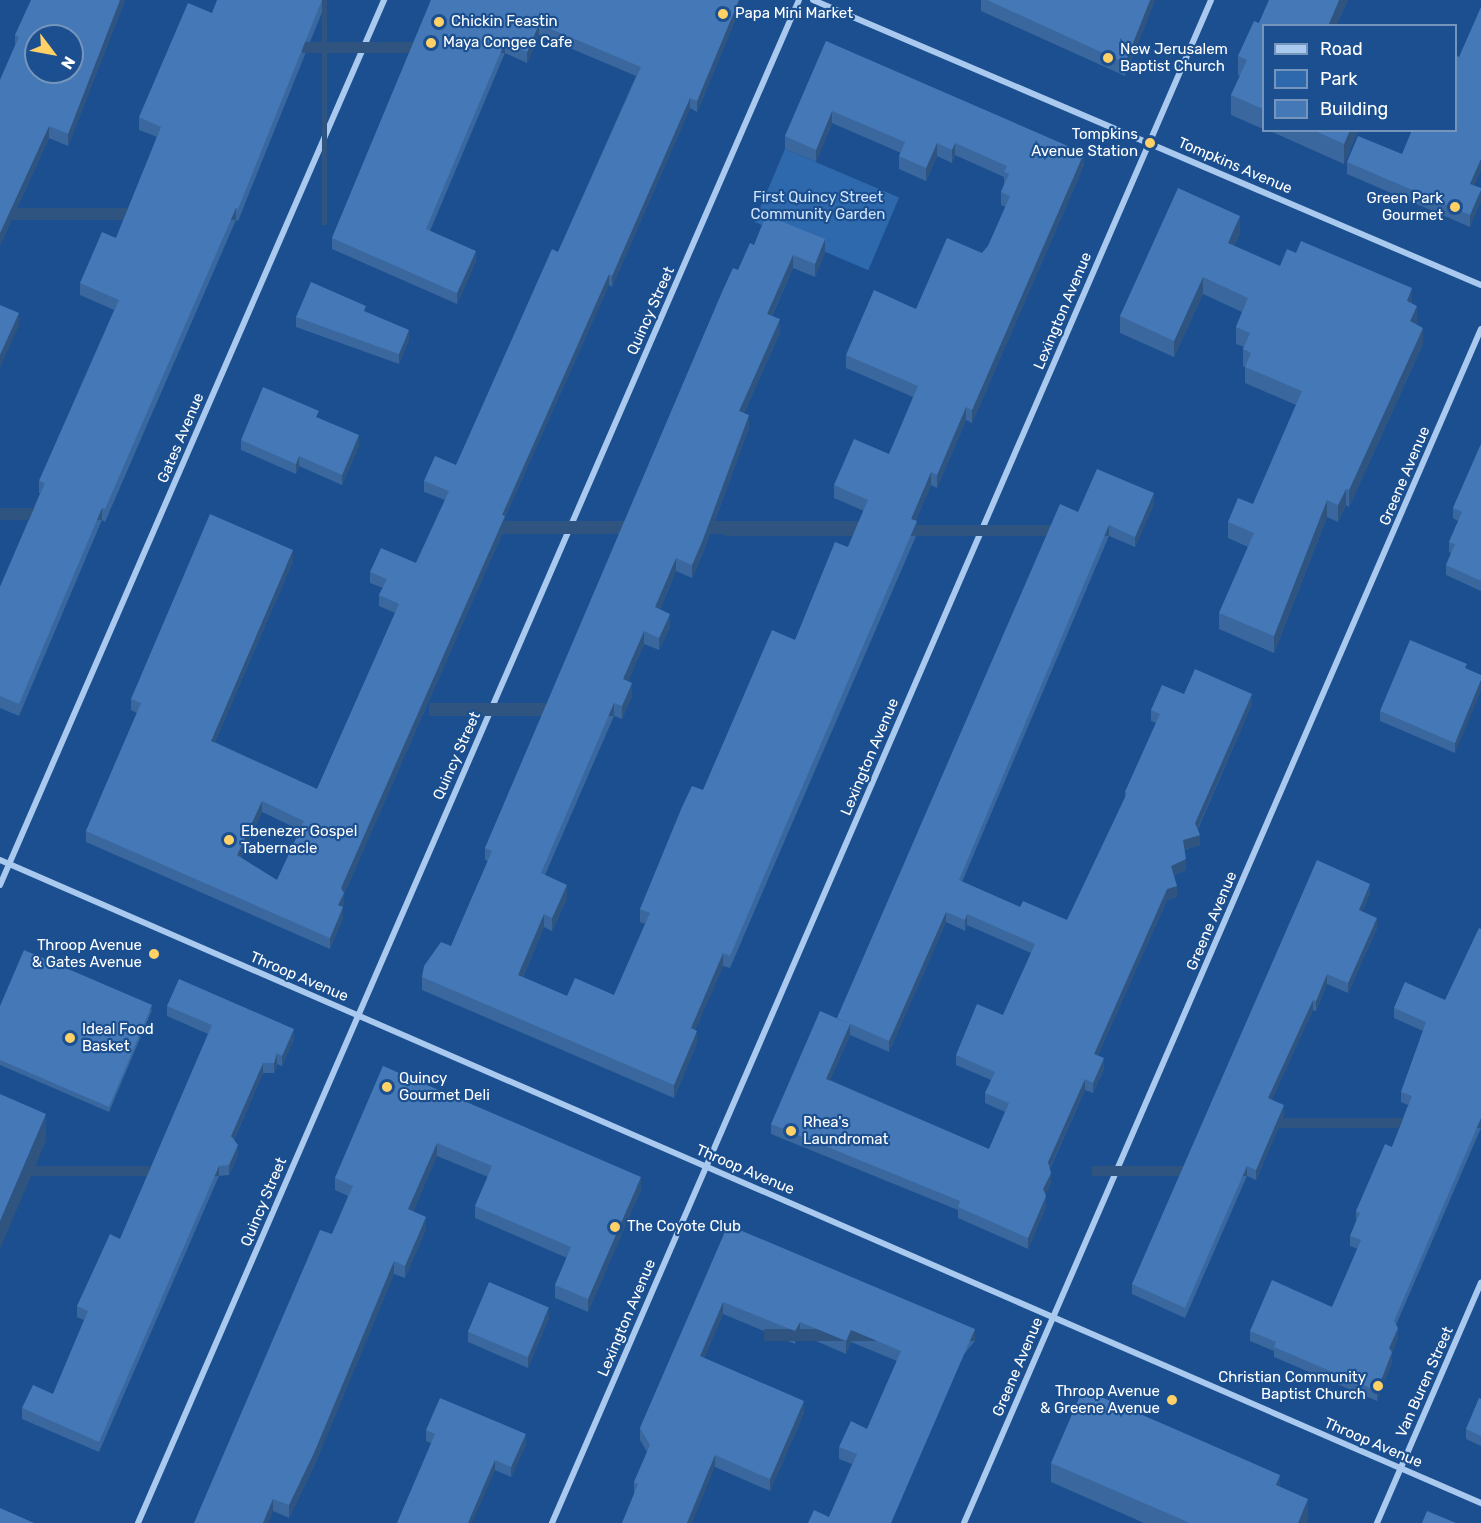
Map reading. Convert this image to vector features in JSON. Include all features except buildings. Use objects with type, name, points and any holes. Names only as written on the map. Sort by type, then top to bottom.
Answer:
[{"type":"street","name":"Gates Avenue","points":[[0,885],[384,0]]},
{"type":"street","name":"Quincy Street","points":[[138,1523],[799,0]]},
{"type":"street","name":"Tompkins Avenue","points":[[813,0],[1149,141],[1481,285]]},
{"type":"street","name":"Lexington Avenue","points":[[552,1523],[1211,0]]},
{"type":"street","name":"Greene Avenue","points":[[964,1523],[1481,329]]},
{"type":"street","name":"Throop Avenue","points":[[0,860],[1481,1503]]},
{"type":"street","name":"Van Buren Street","points":[[1377,1523],[1481,1283]]},
{"type":"green space","name":"First Quincy Street Community Garden","points":[[785,149],[899,197],[868,270],[754,222]]},
{"type":"place","name":"Papa Mini Market","points":[[723,14]]},
{"type":"place","name":"Chickin Feastin","points":[[439,22]]},
{"type":"place","name":"Maya Congee Cafe","points":[[431,43]]},
{"type":"place","name":"New Jerusalem Baptist Church","points":[[1108,58]]},
{"type":"place","name":"Tompkins Avenue Station","points":[[1150,143]]},
{"type":"place","name":"Green Park Gourmet","points":[[1455,207]]},
{"type":"place","name":"Ebenezer Gospel Tabernacle","points":[[229,840]]},
{"type":"place","name":"Throop Avenue & Gates Avenue","points":[[154,954]]},
{"type":"place","name":"Ideal Food Basket","points":[[70,1038]]},
{"type":"place","name":"Quincy Gourmet Deli","points":[[387,1087]]},
{"type":"place","name":"Rhea's Laundromat","points":[[791,1131]]},
{"type":"place","name":"The Coyote Club","points":[[615,1227]]},
{"type":"place","name":"Christian Community Baptist Church","points":[[1378,1386]]},
{"type":"place","name":"Throop Avenue & Greene Avenue","points":[[1172,1400]]}]
